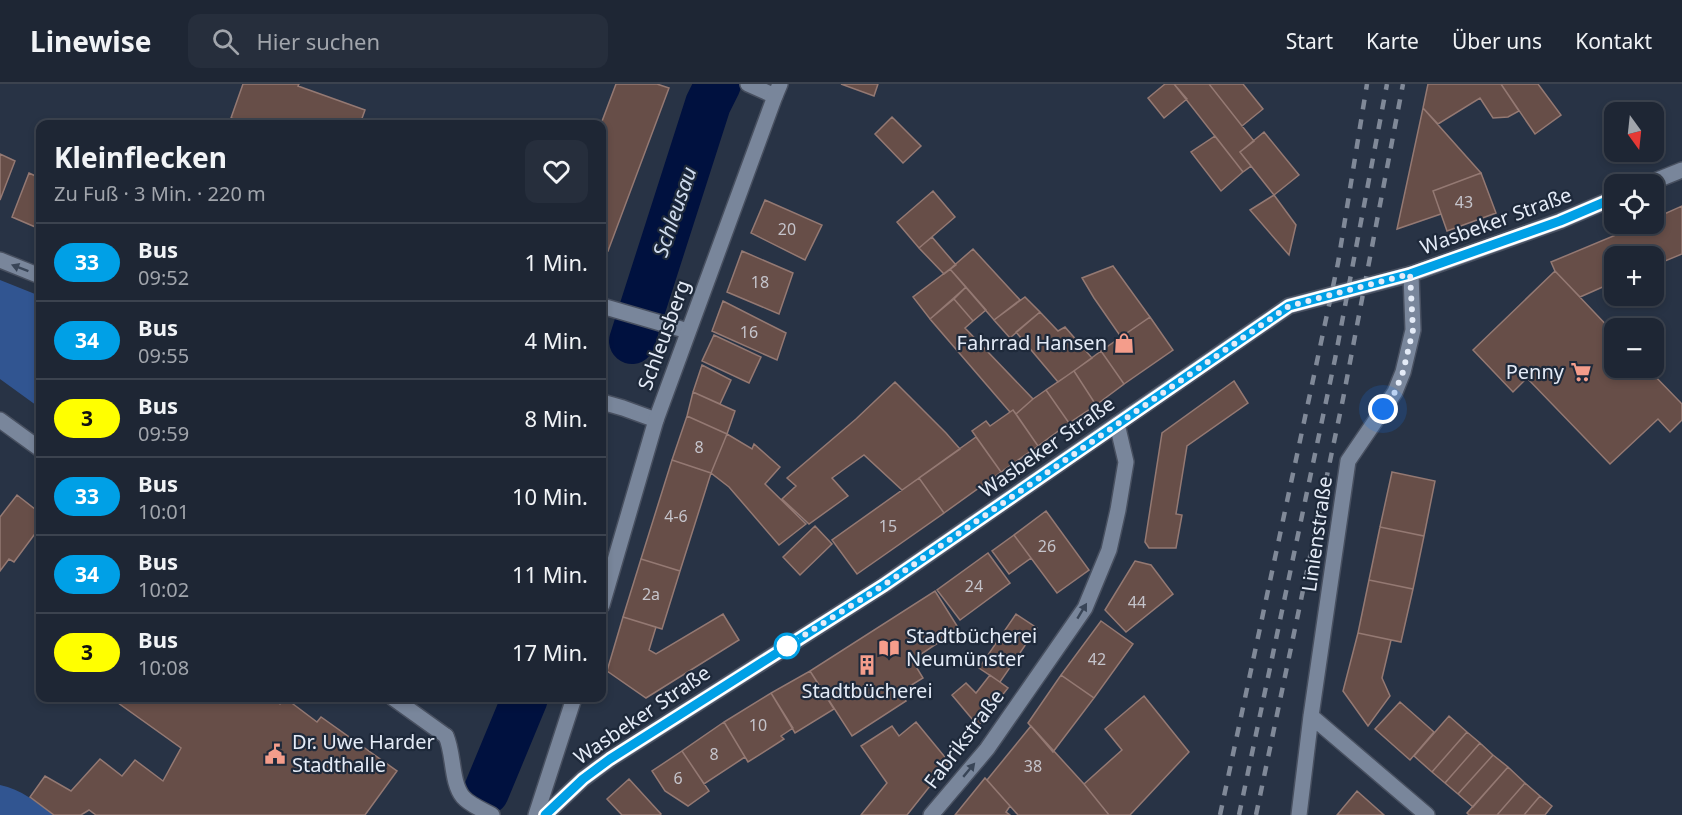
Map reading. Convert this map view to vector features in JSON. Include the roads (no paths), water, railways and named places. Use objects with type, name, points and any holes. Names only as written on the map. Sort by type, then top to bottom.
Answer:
[{"type":"street","points":[[748,84],[777,90]]},
{"type":"street","name":"Schleusberg","points":[[606,591],[656,420],[777,90]]},
{"type":"street","points":[[1664,177],[1682,170]]},
{"type":"street","name":"Wasbeker Straße","points":[[545,815],[583,779],[619,753],[884,585],[1289,306],[1410,274],[1560,221],[1604,202]]},
{"type":"street","points":[[0,260],[36,274]]},
{"type":"street","name":"Linienstraße","points":[[1299,815],[1348,460],[1395,392],[1403,372],[1413,330],[1410,274]]},
{"type":"street","points":[[606,307],[688,331]]},
{"type":"street","points":[[606,403],[656,420]]},
{"type":"street","points":[[0,420],[36,446]]},
{"type":"street","name":"Fabrikstraße","points":[[932,815],[987,749],[1085,608],[1109,550],[1118,510],[1126,462],[1117,424]]},
{"type":"street","points":[[399,702],[446,736],[450,744],[456,781],[463,797],[492,815]]},
{"type":"street","points":[[536,815],[573,702]]},
{"type":"street","points":[[1311,716],[1428,815]]},
{"type":"waterway","name":"Schleusau","points":[[632,341],[708,104],[718,84]]},
{"type":"waterway","name":"Schleusau","points":[[486,792],[523,702]]},
{"type":"railway","points":[[1220,815],[1338,263],[1367,84]]},
{"type":"railway","points":[[1239,815],[1335,359],[1387,84]]},
{"type":"railway","points":[[1256,815],[1343,399],[1403,84]]},
{"type":"place","name":"Fahrrad Hansen","points":[[1124,343]]},
{"type":"place","name":"Penny","points":[[1581,372]]},
{"type":"place","name":"Stadtbücherei Neumünster","points":[[889,648]]},
{"type":"place","name":"Stadtbücherei","points":[[867,665]]},
{"type":"place","name":"Dr. Uwe Harder Stadthalle","points":[[275,754]]}]
